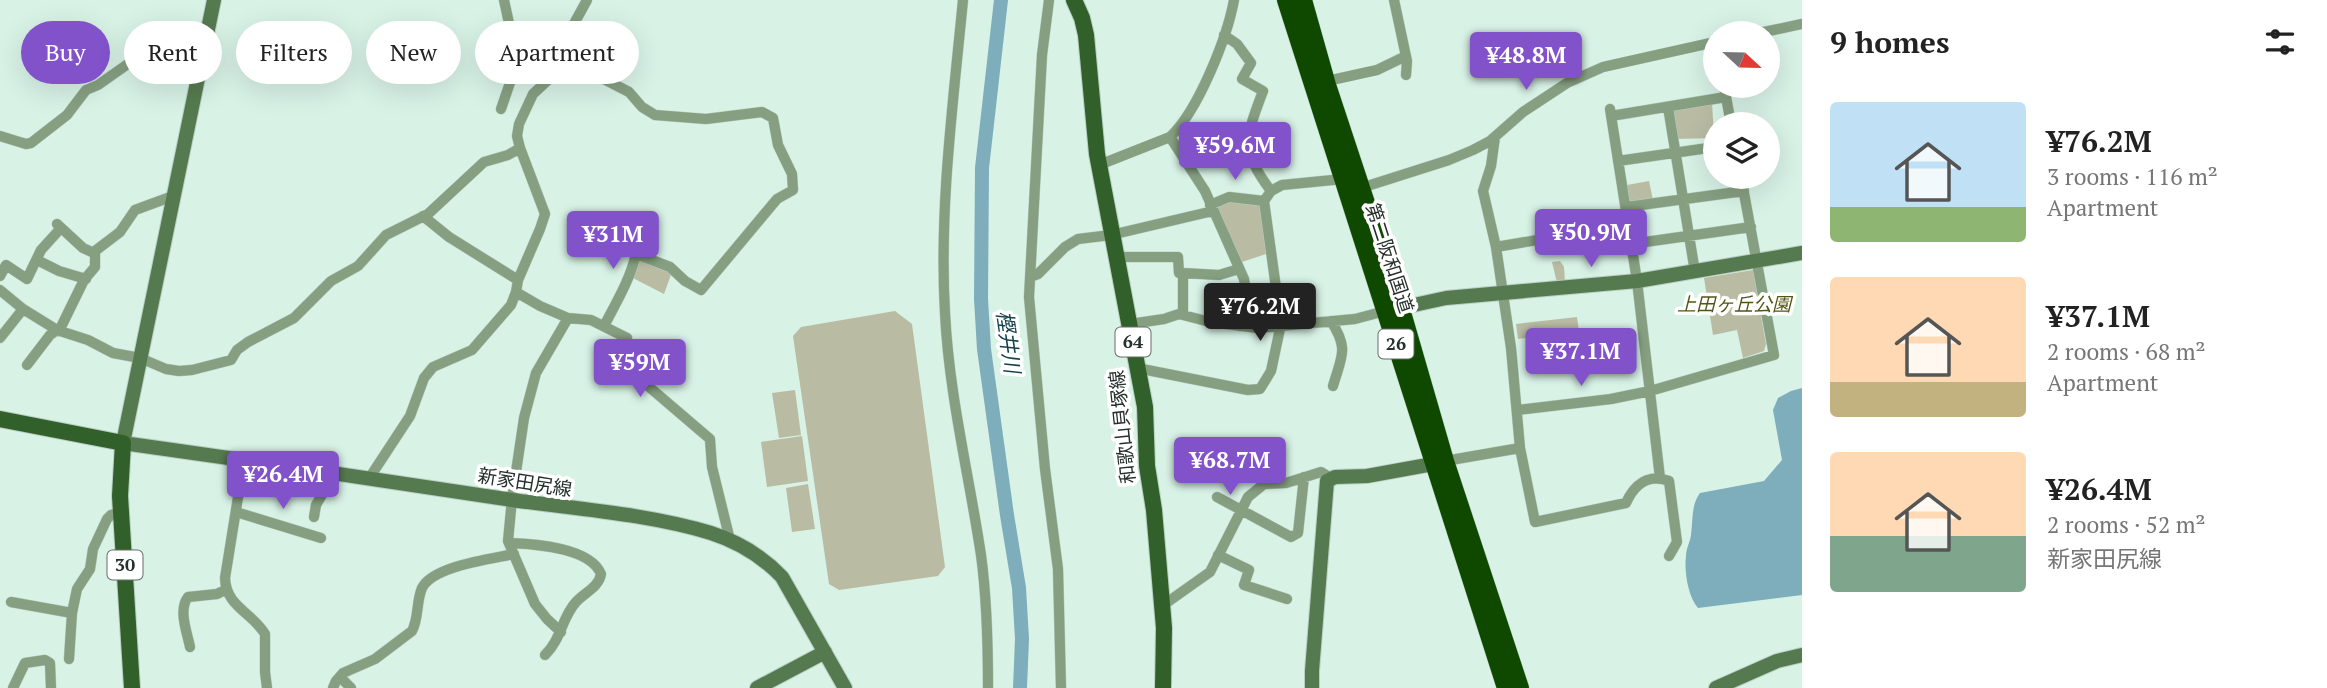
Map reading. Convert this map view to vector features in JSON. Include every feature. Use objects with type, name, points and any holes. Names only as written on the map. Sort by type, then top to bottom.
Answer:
[{"type":"highway","points":[[1275,0],[1304,79],[1320,103]]},
{"type":"highway","name":"第二阪和国道","points":[[1286,0],[1343,179],[1393,310]]},
{"type":"highway","name":"第二阪和国道","points":[[1303,0],[1361,188],[1393,310],[1506,688]]},
{"type":"highway","points":[[1312,0],[1329,64],[1327,83]]},
{"type":"highway","name":"第二阪和国道","points":[[1440,462],[1520,688]]},
{"type":"main road","name":"和歌山貝塚線","points":[[1076,2],[1089,56],[1093,124],[1099,165],[1145,407],[1147,466],[1154,510],[1162,606],[1163,688]]},
{"type":"main road","points":[[0,419],[123,443]]},
{"type":"main road","name":"30","points":[[123,443],[121,512],[132,688]]},
{"type":"street","points":[[210,21],[214,0]]},
{"type":"street","points":[[501,109],[514,71],[516,56],[504,0]]},
{"type":"street","points":[[575,21],[586,0]]},
{"type":"street","points":[[963,0],[943,236],[945,314],[953,390],[986,596],[988,688]]},
{"type":"street","points":[[1049,0],[1042,55],[1030,277],[1031,327],[1058,569],[1061,688]]},
{"type":"street","points":[[1099,165],[1170,137],[1185,121],[1198,99],[1224,35],[1234,0]]},
{"type":"street","points":[[1394,0],[1406,56],[1406,75]]},
{"type":"street","points":[[1780,29],[1802,24]]},
{"type":"street","points":[[1224,35],[1237,44],[1251,63],[1242,79],[1263,91],[1251,124],[1250,157],[1255,170],[1271,191]]},
{"type":"street","points":[[1137,368],[1260,389],[1271,371],[1282,324],[1264,201],[1271,191],[1282,185],[1343,179],[1361,188],[1449,160],[1495,137],[1523,112],[1567,83],[1603,67],[1703,45]]},
{"type":"street","points":[[1327,83],[1377,70],[1406,56]]},
{"type":"street","points":[[0,136],[26,145],[31,143],[68,115],[86,90],[124,67]]},
{"type":"street","points":[[123,443],[197,84]]},
{"type":"street","points":[[370,477],[410,416],[424,377],[433,367],[472,350],[511,305],[518,280],[545,214],[517,136],[526,106],[544,84]]},
{"type":"street","points":[[614,84],[629,92],[642,107],[655,115],[706,119],[762,112],[773,118],[778,145],[792,174],[793,190],[777,199],[701,290],[685,281],[670,267],[636,254]]},
{"type":"street","points":[[1660,478],[1637,281],[1611,112],[1668,107],[1703,97]]},
{"type":"street","points":[[1668,107],[1695,272]]},
{"type":"street","points":[[1170,137],[1205,191],[1244,279],[1246,292],[1240,326]]},
{"type":"street","points":[[1495,137],[1491,166],[1483,191],[1496,247],[1511,348],[1520,448],[1535,522],[1626,503],[1633,488],[1648,480],[1660,478],[1668,481],[1677,542],[1669,556]]},
{"type":"street","points":[[0,290],[23,309],[57,330],[88,340],[113,353],[179,371],[231,360],[237,350],[248,342],[294,318],[331,281],[358,267],[386,235],[423,216],[484,162],[508,155],[520,148]]},
{"type":"street","points":[[1618,161],[1703,149]]},
{"type":"street","points":[[1517,410],[1611,399],[1650,391],[1774,355],[1744,191],[1626,207]]},
{"type":"street","points":[[94,253],[120,232],[135,210],[173,196]]},
{"type":"street","points":[[1030,277],[1038,274],[1077,239],[1111,235],[1212,208],[1229,197],[1264,201]]},
{"type":"street","points":[[423,216],[449,237],[518,280]]},
{"type":"street","points":[[604,326],[620,296],[636,254],[636,236],[640,225]]},
{"type":"street","points":[[0,276],[6,265],[27,279],[41,250],[59,226],[83,248],[94,253]]},
{"type":"street","points":[[1632,244],[1751,227]]},
{"type":"street","points":[[1496,247],[1561,236],[1630,232]]},
{"type":"street","points":[[27,365],[50,335],[65,321],[95,267],[94,253]]},
{"type":"street","points":[[1130,324],[1178,314],[1210,322],[1258,328],[1355,319],[1446,298],[1637,281],[1802,253]]},
{"type":"street","points":[[1115,257],[1178,257],[1178,273],[1219,275],[1239,269]]},
{"type":"street","points":[[37,260],[58,271],[86,279]]},
{"type":"street","points":[[1183,273],[1183,315]]},
{"type":"street","points":[[516,292],[568,318],[585,319],[627,338],[624,351],[648,386],[710,439],[712,467],[730,540]]},
{"type":"street","points":[[0,338],[23,309]]},
{"type":"street","points":[[561,632],[535,604],[509,543],[512,499],[524,418],[536,373],[568,318]]},
{"type":"street","points":[[1331,321],[1342,338],[1343,346],[1333,386]]},
{"type":"street","name":"新家田尻線","points":[[123,443],[659,521],[710,533],[758,555],[782,577],[845,688]]},
{"type":"street","points":[[1162,606],[1210,572],[1248,496],[1265,484],[1286,483],[1321,472],[1331,478],[1367,476],[1520,448]]},
{"type":"street","points":[[244,460],[225,590],[265,634],[267,688]]},
{"type":"street","points":[[314,517],[316,505],[323,493],[327,471]]},
{"type":"street","points":[[1217,497],[1291,537],[1298,533],[1304,477]]},
{"type":"street","points":[[1312,688],[1326,487],[1331,478]]},
{"type":"street","points":[[69,659],[72,613],[77,589],[90,569],[93,549],[107,519],[121,512]]},
{"type":"street","points":[[236,512],[321,538]]},
{"type":"street","points":[[509,543],[537,544],[562,550],[580,556],[599,569],[601,578],[598,583],[574,604],[553,646],[545,654]]},
{"type":"street","points":[[333,688],[343,673],[374,659],[412,632],[420,596],[427,581],[473,562],[514,554]]},
{"type":"street","points":[[1218,555],[1249,570],[1244,585],[1287,599]]},
{"type":"street","points":[[190,647],[183,611],[188,597],[217,594],[225,590]]},
{"type":"street","points":[[11,602],[72,613]]},
{"type":"street","points":[[757,688],[825,652]]},
{"type":"street","points":[[1716,688],[1777,661],[1802,655]]},
{"type":"street","points":[[13,688],[25,663],[45,660],[50,663],[51,688]]},
{"type":"street","points":[[340,677],[351,688]]},
{"type":"green space","points":[[1712,102],[1713,112],[1703,112],[1703,138],[1676,139],[1671,109]]},
{"type":"green space","points":[[1649,181],[1653,200],[1633,203],[1629,200],[1627,185]]},
{"type":"green space","points":[[1231,199],[1262,205],[1266,254],[1239,263],[1215,207]]},
{"type":"green space","points":[[638,257],[672,272],[664,294],[629,276]]},
{"type":"green space","points":[[1560,261],[1564,267],[1565,282],[1557,283],[1552,262]]},
{"type":"green space","name":"上田ヶ丘公園","points":[[1753,270],[1766,344],[1764,351],[1743,358],[1737,330],[1713,335],[1704,278]]},
{"type":"green space","points":[[895,311],[912,324],[945,567],[938,576],[839,590],[829,584],[793,336],[801,327]]},
{"type":"green space","points":[[1577,317],[1579,332],[1518,339],[1516,324]]},
{"type":"green space","points":[[795,390],[801,435],[779,438],[772,393]]},
{"type":"green space","points":[[802,436],[808,481],[767,487],[761,442]]},
{"type":"green space","points":[[808,484],[815,529],[792,532],[786,488]]},
{"type":"water","points":[[1802,388],[1802,595],[1698,608],[1689,591],[1686,576],[1687,551],[1697,498],[1700,493],[1764,481],[1782,460],[1773,410],[1778,398]]},
{"type":"waterway","name":"樫井川","points":[[1001,0],[982,168],[981,299],[984,349],[1019,588],[1022,639],[1020,688]]}]
